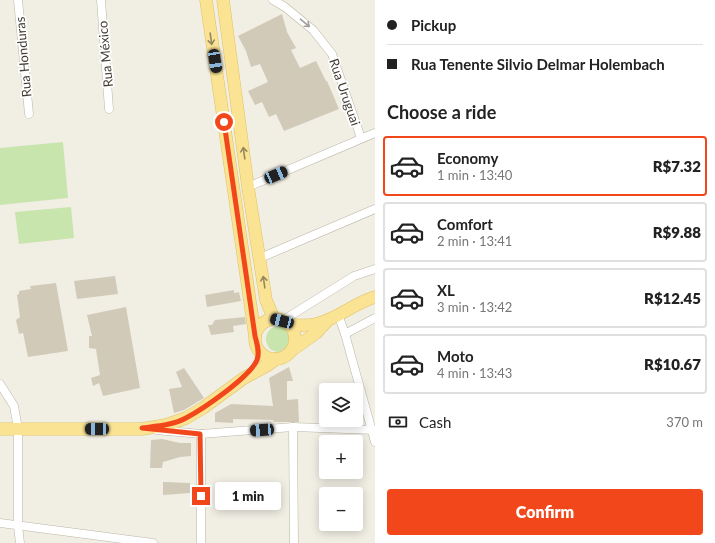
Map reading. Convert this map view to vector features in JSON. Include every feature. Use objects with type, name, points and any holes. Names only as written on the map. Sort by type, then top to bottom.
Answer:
[{"type":"main road","points":[[206,0],[258,349],[257,360],[244,378]]},
{"type":"main road","points":[[223,0],[248,187],[266,300],[282,321],[293,330],[295,340],[292,350]]},
{"type":"main road","points":[[255,336],[258,327],[266,321],[282,321],[304,325],[317,324],[363,301],[375,297]]},
{"type":"main road","points":[[0,429],[142,428],[166,425],[186,418],[203,408],[244,378],[276,359],[284,357],[316,333],[333,317]]},
{"type":"main road","points":[[258,349],[263,355],[276,359]]},
{"type":"street","name":"Rua Honduras","points":[[18,0],[29,114]]},
{"type":"street","name":"Rua México","points":[[101,0],[110,109]]},
{"type":"street","name":"Rua Uruguai","points":[[273,0],[285,7],[313,30],[332,54],[361,138]]},
{"type":"street","points":[[248,187],[375,133]]},
{"type":"street","points":[[260,258],[375,209]]},
{"type":"street","points":[[282,321],[354,276],[375,269]]},
{"type":"street","points":[[333,317],[345,334],[373,430],[375,442]]},
{"type":"street","points":[[345,334],[375,318]]},
{"type":"street","points":[[0,384],[14,406],[18,429],[19,539]]},
{"type":"street","points":[[142,428],[200,434],[293,427],[373,430]]},
{"type":"street","points":[[293,427],[294,543]]},
{"type":"street","points":[[200,434],[201,543]]},
{"type":"street","points":[[0,523],[153,543]]},
{"type":"green space","points":[[63,142],[68,198],[0,205],[0,148]]},
{"type":"green space","points":[[71,207],[74,238],[19,244],[15,212]]},
{"type":"green space","points":[[279,326],[288,330],[292,339],[288,348],[279,352],[270,348],[266,339],[270,330]]},
{"type":"building","points":[[282,14],[287,32],[296,48],[291,50],[300,68],[316,61],[327,81],[339,109],[284,131],[276,114],[269,117],[262,102],[255,105],[248,91],[268,82],[260,64],[251,67],[246,51],[238,36]]},
{"type":"building","points":[[115,276],[118,294],[77,299],[74,281]]},
{"type":"building","points":[[56,283],[68,351],[28,357],[23,333],[19,334],[16,320],[20,317],[17,295],[19,294],[19,291],[31,289],[30,286]]},
{"type":"building","points":[[234,290],[234,293],[239,292],[241,301],[207,307],[205,295]]},
{"type":"building","points":[[126,307],[140,388],[103,396],[99,383],[93,386],[91,378],[100,375],[96,349],[89,348],[89,336],[92,336],[87,315]]},
{"type":"building","points":[[245,317],[246,324],[233,326],[234,332],[211,335],[208,325],[212,325],[215,320]]},
{"type":"building","points":[[289,367],[293,381],[287,381],[287,400],[298,399],[299,422],[233,419],[233,423],[215,422],[215,413],[231,404],[273,406],[269,378]]},
{"type":"building","points":[[184,368],[204,398],[184,410],[174,413],[169,389],[182,387],[176,372]]},
{"type":"building","points":[[162,439],[180,443],[191,443],[191,456],[180,457],[163,462],[162,468],[150,468],[151,440]]},
{"type":"building","points":[[163,482],[190,483],[190,493],[163,495]]},
{"type":"route","points":[[201,496],[200,434],[142,428],[166,425],[186,418],[203,408],[244,378],[257,360],[258,349],[224,122]]}]
